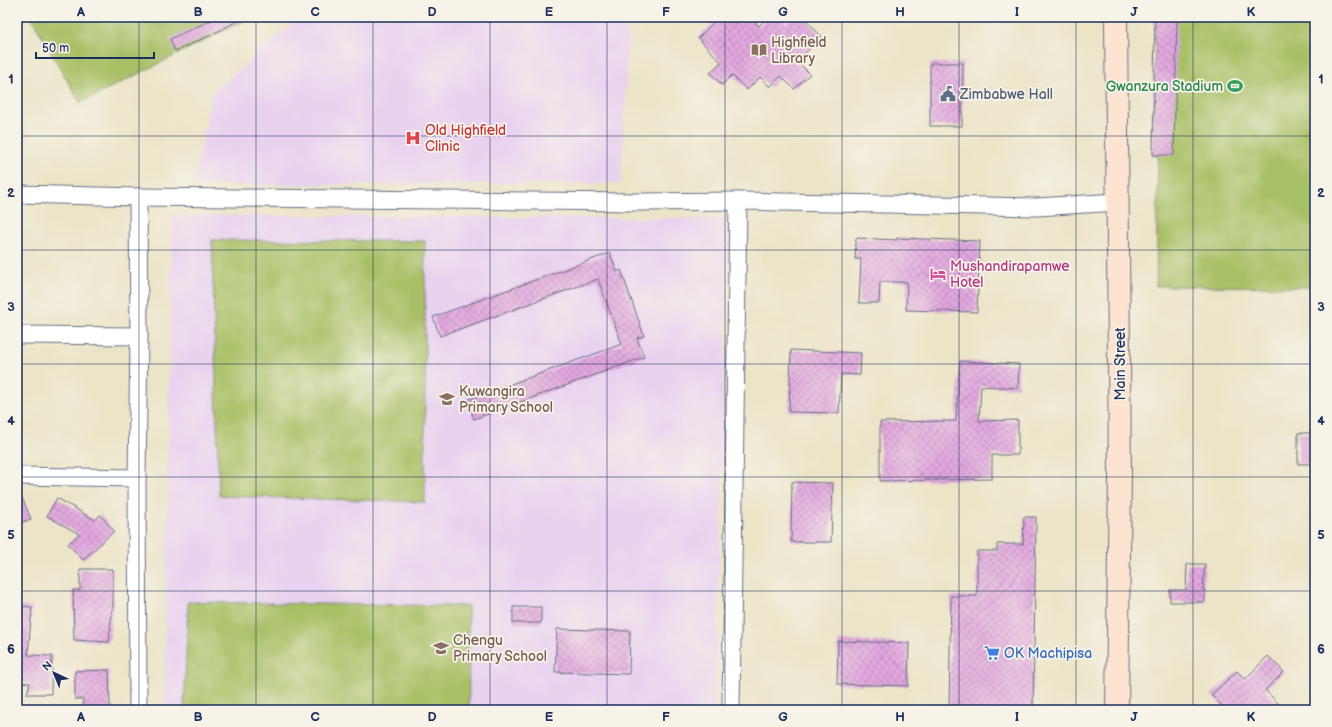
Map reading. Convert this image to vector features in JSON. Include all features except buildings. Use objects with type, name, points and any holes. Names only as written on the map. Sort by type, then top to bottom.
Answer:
[{"type":"street","name":"Main Street","points":[[1116,17],[1120,473],[1116,710]]},
{"type":"street","points":[[17,194],[138,197],[639,202],[738,201],[1037,207],[1118,202]]},
{"type":"street","points":[[138,197],[138,710]]},
{"type":"street","points":[[731,710],[738,201]]},
{"type":"street","points":[[17,335],[139,336]]},
{"type":"street","points":[[17,476],[137,478]]},
{"type":"shaded area","name":"Old Highfield Clinic","points":[[300,17],[629,17],[621,183],[193,185],[212,93]]},
{"type":"shaded area","name":"Kuwangira Primary School","points":[[172,215],[729,219],[719,586],[714,710],[164,710]]},
{"type":"green space","points":[[31,17],[252,17],[80,103]]},
{"type":"green space","name":"Gwanzura Stadium","points":[[1155,17],[1315,17],[1315,287],[1156,286],[1158,156],[1153,155]]},
{"type":"green space","points":[[212,240],[425,241],[425,502],[219,496]]},
{"type":"green space","points":[[188,602],[468,606],[469,710],[184,710]]},
{"type":"place","name":"Highfield Library","points":[[759,50]]},
{"type":"place","name":"Gwanzura Stadium","points":[[1235,86]]},
{"type":"place","name":"Zimbabwe Hall","points":[[948,94]]},
{"type":"place","name":"Old Highfield Clinic","points":[[413,138]]},
{"type":"place","name":"Mushandirapamwe Hotel","points":[[938,274]]},
{"type":"place","name":"Kuwangira Primary School","points":[[447,399]]},
{"type":"place","name":"Chengu Primary School","points":[[441,648]]},
{"type":"place","name":"OK Machipisa","points":[[992,653]]}]
